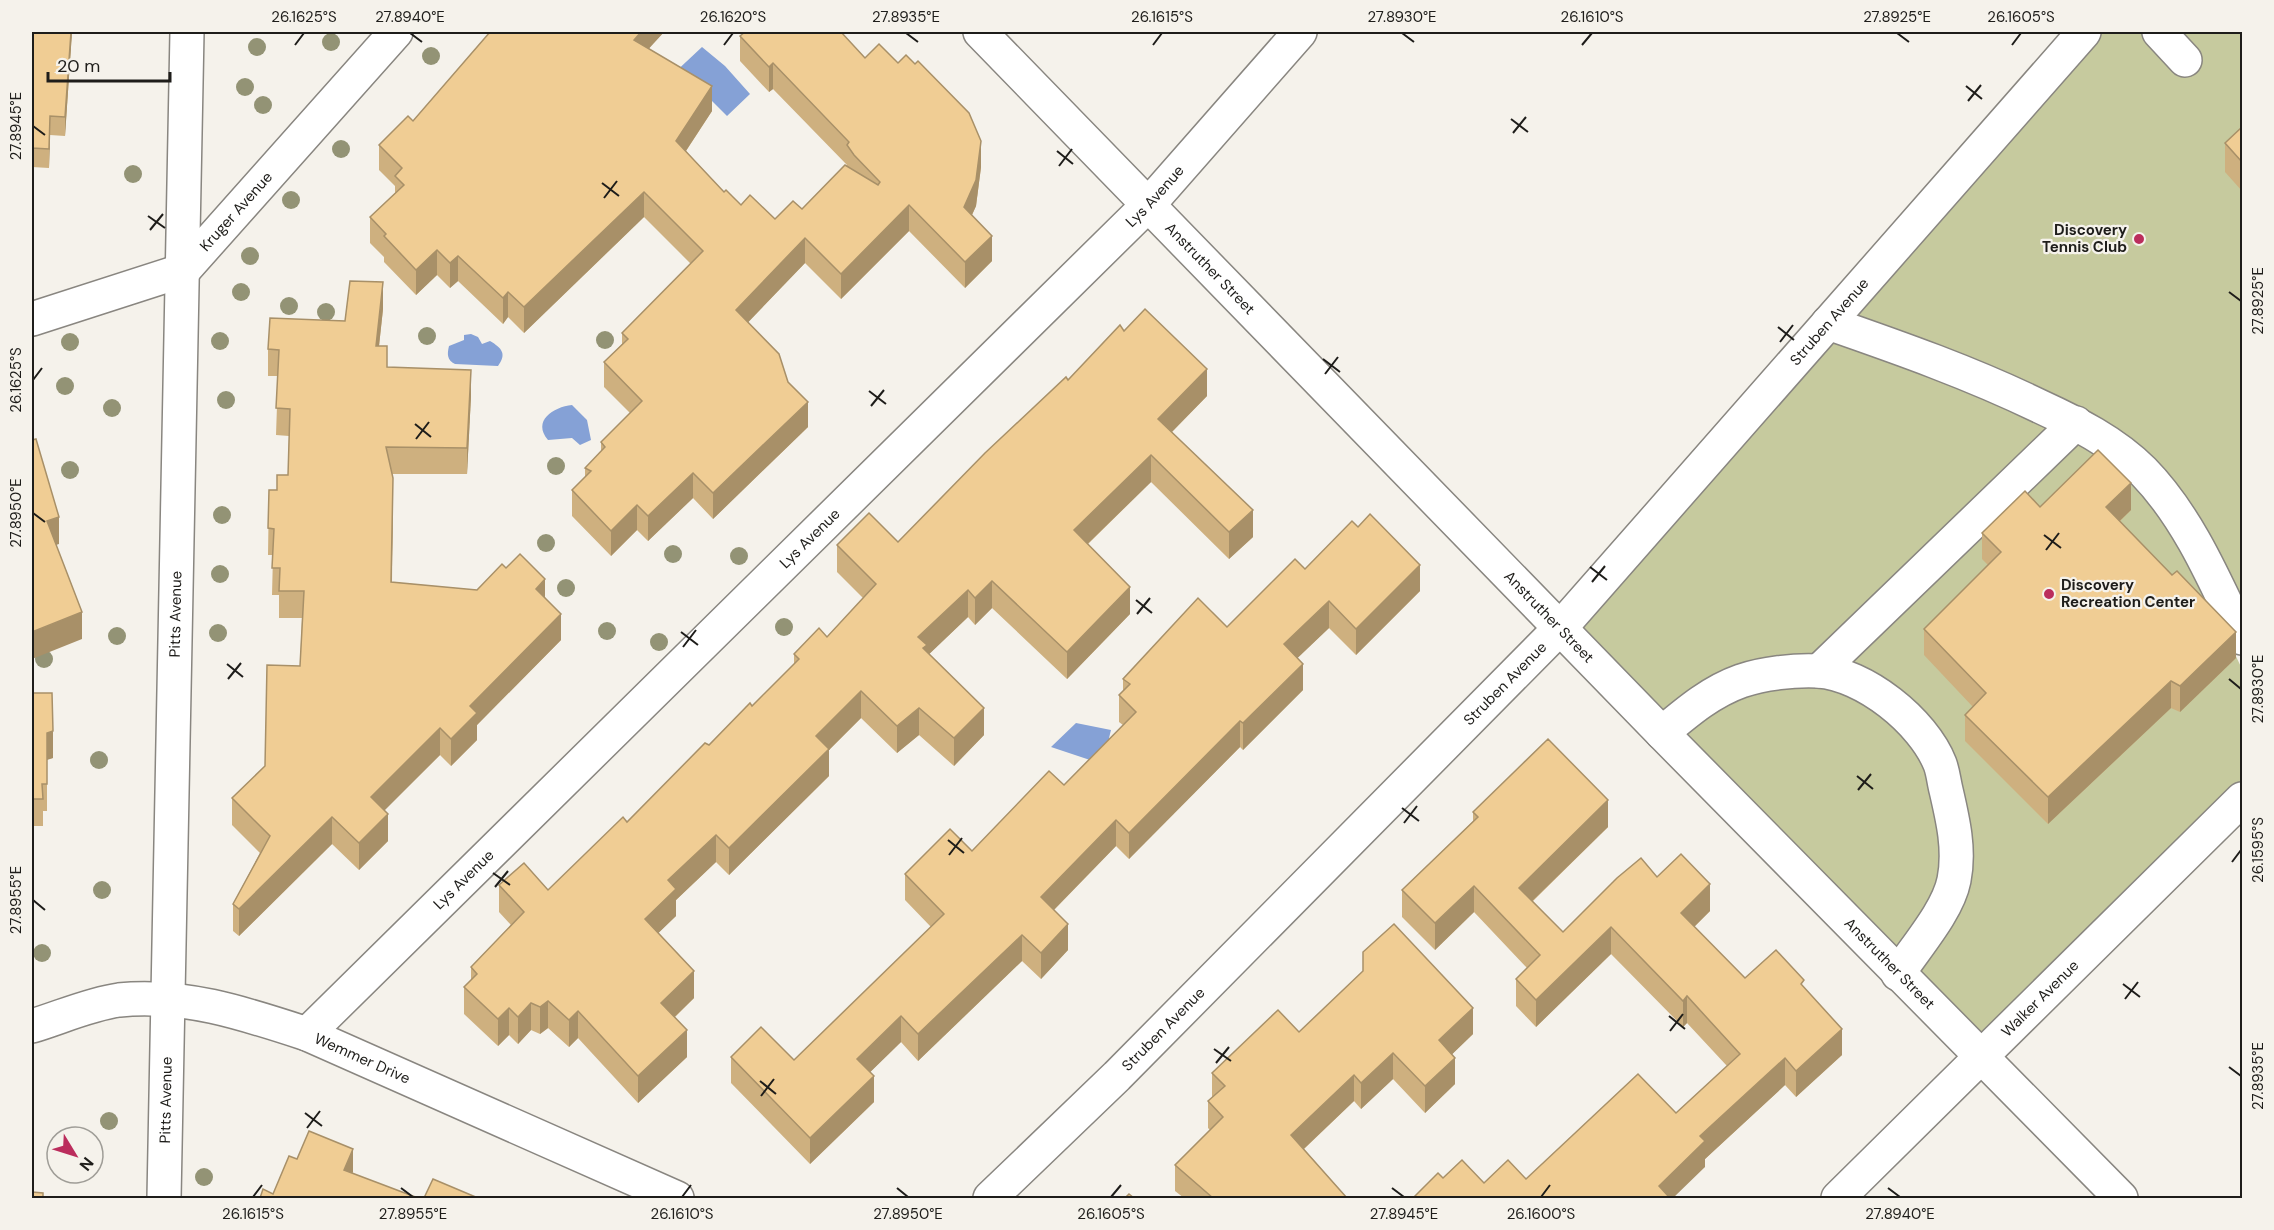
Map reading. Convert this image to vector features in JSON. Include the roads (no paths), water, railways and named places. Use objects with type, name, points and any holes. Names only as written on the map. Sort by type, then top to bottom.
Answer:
[{"type":"street","name":"Pitts Avenue","points":[[164,1198],[187,32]]},
{"type":"street","name":"Kruger Avenue","points":[[184,270],[396,32]]},
{"type":"street","name":"Anstruther Street","points":[[980,32],[1561,627],[1662,734],[2121,1198]]},
{"type":"street","name":"Lys Avenue","points":[[307,1034],[1149,204],[1300,32]]},
{"type":"street","name":"Struben Avenue","points":[[990,1198],[1134,1059],[1561,627],[2084,32]]},
{"type":"street","points":[[2159,32],[2186,60]]},
{"type":"street","points":[[32,319],[184,270]]},
{"type":"street","points":[[1828,323],[1940,362],[2076,423],[2115,448],[2143,471],[2171,506],[2203,559],[2242,638]]},
{"type":"street","points":[[1819,671],[2076,423]]},
{"type":"street","points":[[1662,734],[1698,703],[1741,681],[1784,672],[1819,671],[1855,681],[1907,716],[1925,738],[1940,763],[1957,847],[1954,882],[1943,906],[1898,974]]},
{"type":"street","name":"Walker Avenue","points":[[1838,1198],[2242,799]]},
{"type":"street","name":"Wemmer Drive","points":[[32,1026],[117,1000],[169,999],[248,1014],[307,1034],[676,1198]]},
{"type":"water","points":[[702,47],[725,66],[750,94],[727,116],[707,96],[671,76]]},
{"type":"water","points":[[471,334],[478,337],[482,344],[490,341],[498,346],[503,355],[498,366],[455,364],[450,361],[449,346],[464,340],[464,335]]},
{"type":"water","points":[[572,405],[587,420],[591,440],[580,445],[572,438],[548,440],[542,427],[547,416],[558,409]]},
{"type":"water","points":[[1076,723],[1111,730],[1109,738],[1117,746],[1102,764],[1051,747]]},
{"type":"place","name":"Discovery Tennis Club","points":[[2139,239]]},
{"type":"place","name":"Discovery Recreation Center","points":[[2049,594]]}]
